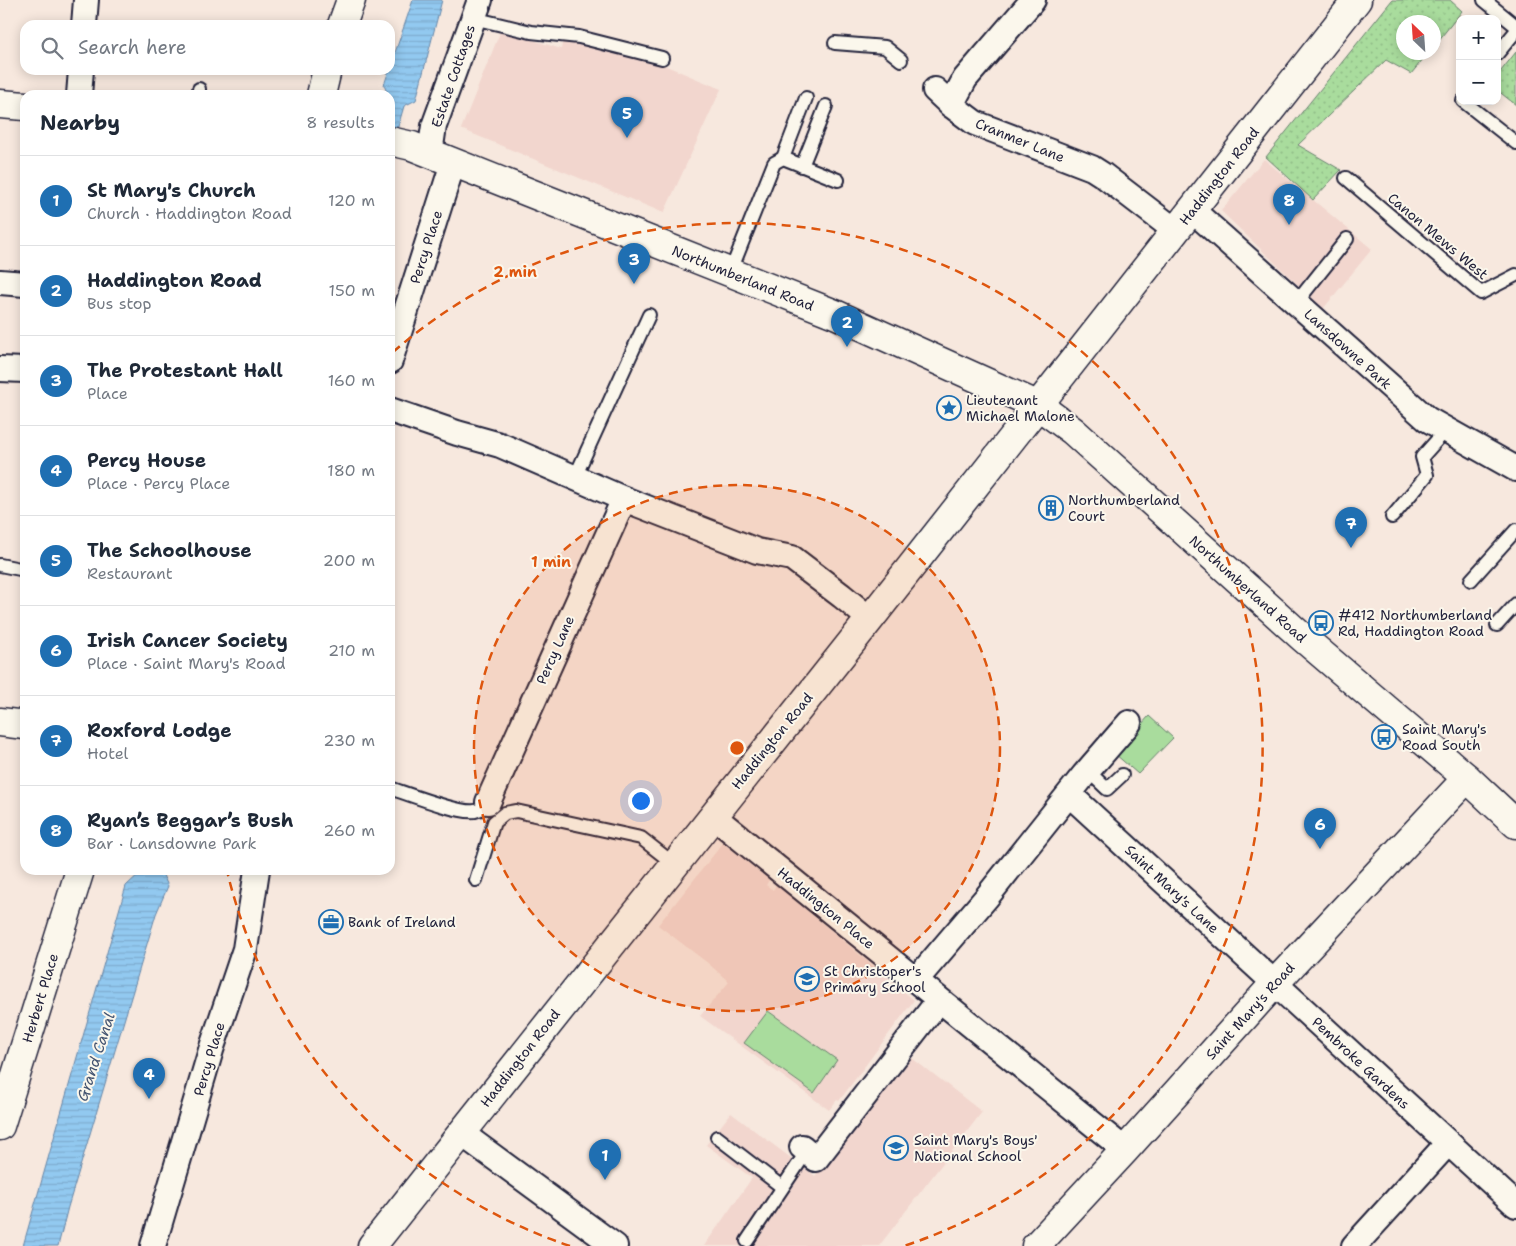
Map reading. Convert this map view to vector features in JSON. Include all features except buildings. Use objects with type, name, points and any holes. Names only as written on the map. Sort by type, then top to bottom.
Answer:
[{"type":"main road","points":[[344,20],[352,0]]},
{"type":"main road","name":"Haddington Road","points":[[372,1246],[1358,0]]},
{"type":"main road","points":[[322,90],[327,75]]},
{"type":"main road","points":[[0,104],[20,106]]},
{"type":"main road","name":"Northumberland Road","points":[[421,151],[854,323],[1038,406],[1073,431],[1303,638],[1467,778],[1516,824]]},
{"type":"main road","points":[[0,722],[20,724]]},
{"type":"main road","name":"Saint Mary's Road","points":[[1036,1246],[1275,983],[1467,778]]},
{"type":"main road","name":"Herbert Place","points":[[0,1126],[78,875]]},
{"type":"street","points":[[84,20],[86,0]]},
{"type":"street","name":"Cranmer Lane","points":[[1033,0],[965,79],[938,93],[975,123],[1092,168],[1110,180],[1184,220]]},
{"type":"street","name":"Estate Cottages","points":[[421,151],[434,126],[477,9]]},
{"type":"street","points":[[78,90],[80,75]]},
{"type":"street","name":"Percy Place","points":[[395,327],[421,151]]},
{"type":"street","name":"Lansdowne Park","points":[[1184,220],[1296,303],[1427,419],[1516,469]]},
{"type":"street","points":[[0,282],[20,284]]},
{"type":"street","points":[[0,369],[20,370]]},
{"type":"street","points":[[395,412],[457,433],[500,444],[624,499],[757,551],[792,558],[870,619]]},
{"type":"street","name":"Percy Lane","points":[[488,802],[624,499]]},
{"type":"street","points":[[916,980],[958,932],[1129,723]]},
{"type":"street","name":"Saint Mary's Lane","points":[[1070,795],[1275,983]]},
{"type":"street","name":"Haddington Place","points":[[713,816],[1125,1150]]},
{"type":"street","name":"Percy Place","points":[[153,1246],[211,1050],[245,949],[256,875]]},
{"type":"street","name":"Pembroke Gardens","points":[[1275,983],[1516,1205]]},
{"type":"street","points":[[804,1149],[816,1159],[939,1000]]},
{"type":"street","points":[[461,1133],[615,1246]]},
{"type":"street","points":[[1354,1246],[1448,1143]]},
{"type":"lane","points":[[1484,0],[1516,26]]},
{"type":"lane","points":[[477,9],[531,32],[579,37],[662,58]]},
{"type":"lane","points":[[1501,49],[1516,31]]},
{"type":"lane","points":[[835,44],[885,47],[901,60]]},
{"type":"lane","points":[[730,273],[774,163],[783,158],[806,98]]},
{"type":"lane","points":[[1468,105],[1516,143]]},
{"type":"lane","points":[[802,166],[826,106]]},
{"type":"lane","points":[[783,158],[838,180]]},
{"type":"lane","name":"Canon Mews West","points":[[1346,178],[1481,293],[1516,275]]},
{"type":"lane","points":[[1296,303],[1348,238]]},
{"type":"lane","points":[[575,478],[650,315]]},
{"type":"lane","points":[[1392,516],[1427,475],[1422,458],[1446,430]]},
{"type":"lane","points":[[1471,580],[1516,530]]},
{"type":"lane","points":[[0,565],[20,569]]},
{"type":"lane","points":[[1497,625],[1516,604]]},
{"type":"lane","points":[[1088,771],[1107,789],[1122,775]]},
{"type":"lane","points":[[395,790],[462,811],[476,811],[484,808],[488,802]]},
{"type":"lane","points":[[476,880],[494,822],[505,813],[516,811],[641,838],[674,864]]},
{"type":"lane","points":[[717,1137],[782,1188]]},
{"type":"lane","points":[[747,1241],[782,1188],[804,1149]]},
{"type":"shaded area","points":[[501,30],[561,49],[563,38],[633,52],[721,89],[664,213],[461,129]]},
{"type":"shaded area","points":[[1264,159],[1372,249],[1323,309],[1221,211]]},
{"type":"shaded area","name":"St Christoper's Primary School","points":[[723,843],[769,880],[766,885],[773,890],[776,885],[914,1000],[839,1101],[837,1100],[829,1110],[700,1016],[729,982],[709,964],[658,925]]},
{"type":"shaded area","name":"Saint Mary's Boys' National School","points":[[908,1055],[982,1112],[879,1246],[704,1246],[752,1178],[706,1145],[731,1113],[815,1176]]},
{"type":"green space","points":[[1392,0],[1450,0],[1462,11],[1459,15],[1456,15],[1456,18],[1441,37],[1441,15],[1396,15],[1396,60],[1422,60],[1411,74],[1386,60],[1298,145],[1341,170],[1313,200],[1266,157]]},
{"type":"green space","points":[[1516,52],[1516,105],[1501,93],[1501,71]]},
{"type":"green space","points":[[1149,716],[1173,738],[1138,774],[1115,754]]},
{"type":"green space","points":[[768,1011],[837,1060],[814,1093],[744,1043]]},
{"type":"water","points":[[413,0],[442,0],[416,100],[404,106],[395,137],[395,90],[386,90],[384,85],[387,75],[395,75],[395,53]]},
{"type":"water","name":"Grand Canal","points":[[138,875],[163,875],[168,886],[156,914],[58,1246],[23,1246],[126,886]]},
{"type":"place","name":"The Schoolhouse","points":[[627,138]]},
{"type":"place","name":"Ryan’s Beggar’s Bush","points":[[1289,225]]},
{"type":"place","name":"The Protestant Hall","points":[[634,284]]},
{"type":"place","name":"Haddington Road","points":[[847,347]]},
{"type":"place","name":"Lieutenant Michael Malone","points":[[949,408]]},
{"type":"place","name":"Northumberland Court","points":[[1051,508]]},
{"type":"place","name":"Roxford Lodge","points":[[1351,548]]},
{"type":"place","name":"#412 Northumberland Rd, Haddington Road","points":[[1321,623]]},
{"type":"place","name":"Saint Mary's Road South","points":[[1384,737]]},
{"type":"place","name":"Irish Cancer Society","points":[[1320,849]]},
{"type":"place","name":"Bank of Ireland","points":[[331,922]]},
{"type":"place","name":"St Christoper's Primary School","points":[[807,979]]},
{"type":"place","name":"Percy House","points":[[149,1099]]},
{"type":"place","name":"Saint Mary's Boys' National School","points":[[896,1148]]},
{"type":"place","name":"St Mary's Church","points":[[605,1180]]}]
